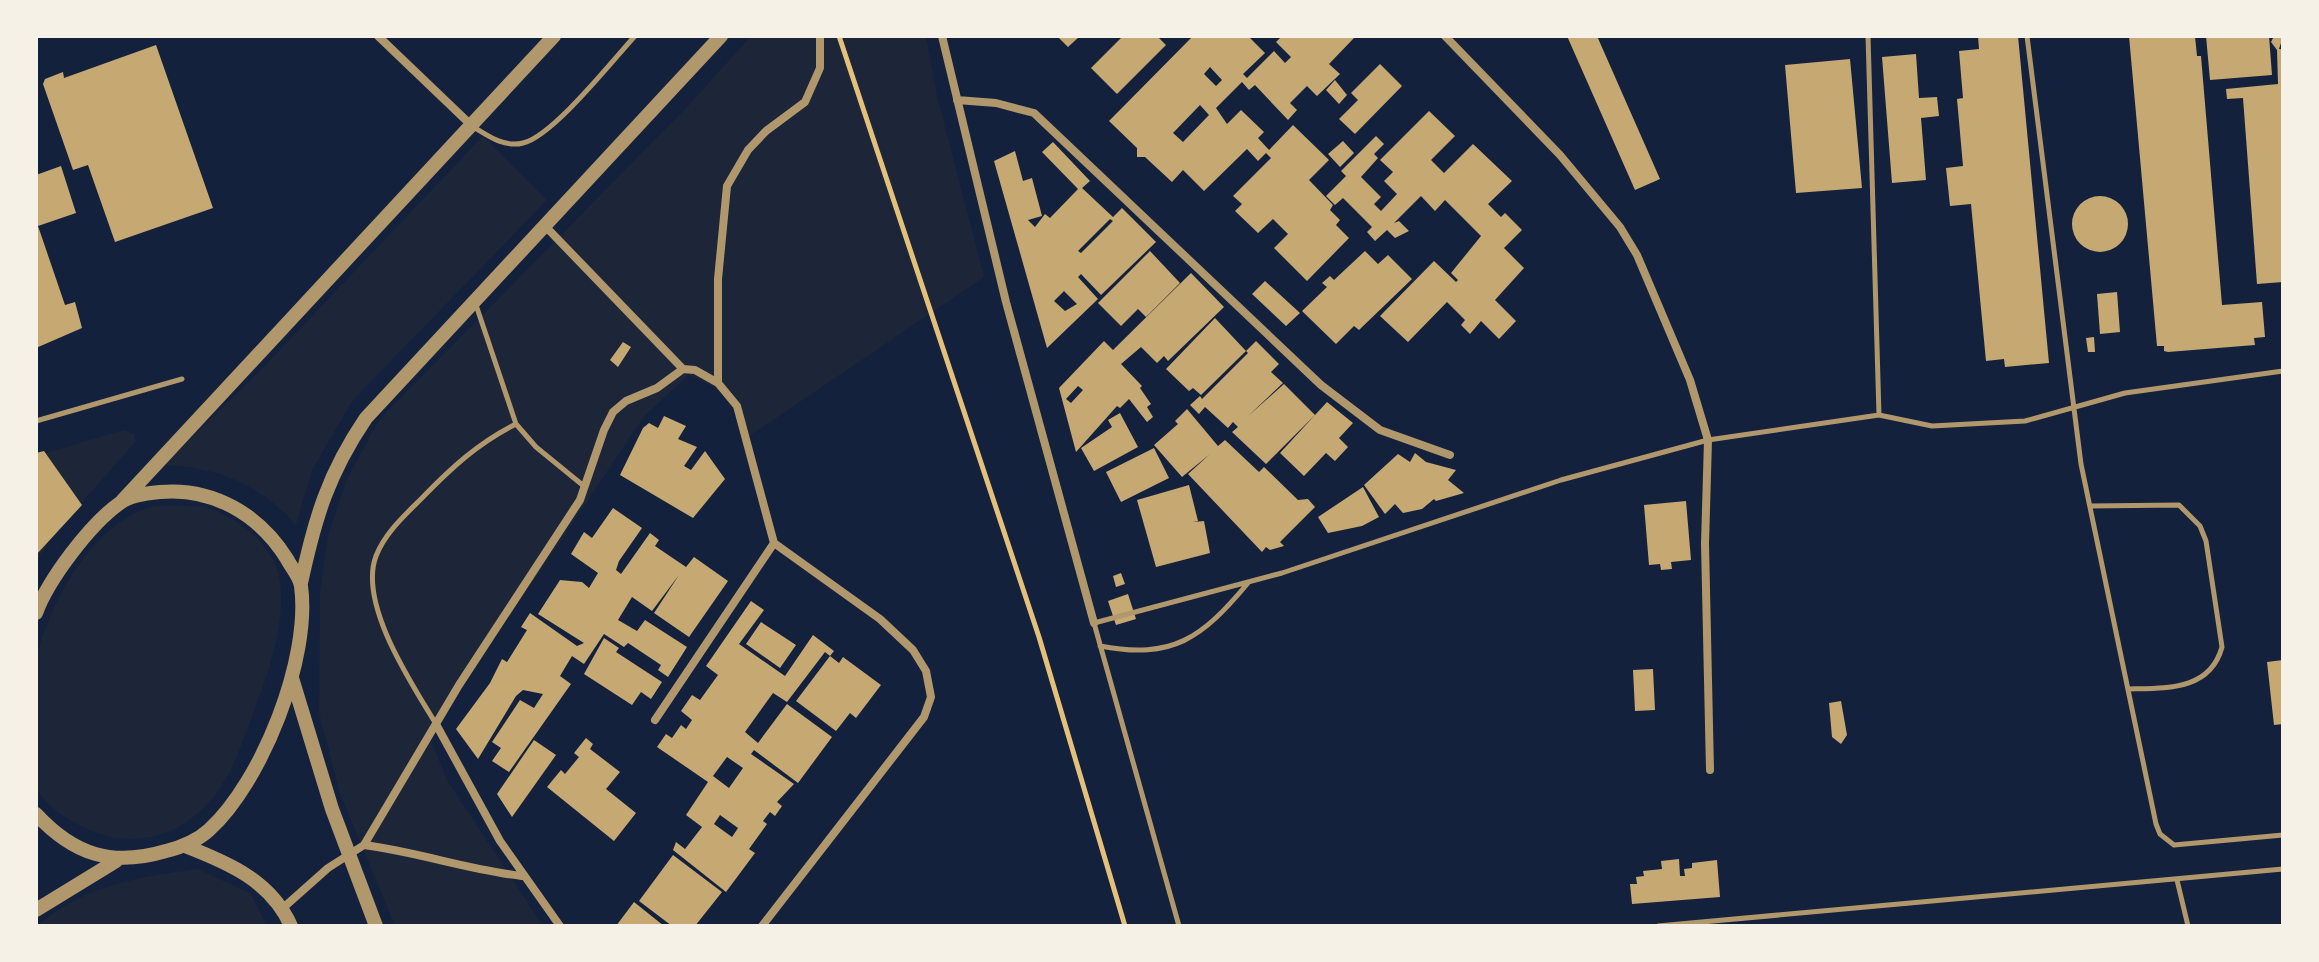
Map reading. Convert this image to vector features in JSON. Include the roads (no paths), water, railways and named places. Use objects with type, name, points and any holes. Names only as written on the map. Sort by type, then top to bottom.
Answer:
[{"type":"street","points":[[378,36],[471,125]]},
{"type":"street","points":[[36,613],[68,561],[554,36]]},
{"type":"street","points":[[36,910],[116,861],[185,846],[206,833],[238,797],[272,731],[292,678],[300,635],[301,583],[315,516],[344,451],[366,418],[721,36]]},
{"type":"street","points":[[718,383],[718,279],[727,186],[748,150],[766,131],[805,102],[820,68],[820,36]]},
{"type":"street","points":[[942,36],[1006,302],[1094,623]]},
{"type":"street","points":[[1445,36],[1560,155],[1620,227],[1637,255],[1690,380],[1708,440],[1705,544],[1710,770]]},
{"type":"street","points":[[957,100],[996,103],[1034,113],[1055,129],[1247,319],[1344,404],[1380,430],[1450,455]]},
{"type":"street","points":[[546,227],[683,369]]},
{"type":"street","points":[[283,908],[364,845],[459,685],[586,487],[613,412],[626,401],[657,388],[683,369],[695,370],[718,383],[737,406],[774,543],[880,619],[913,650],[926,671],[931,697],[924,717],[762,926]]},
{"type":"street","points":[[122,501],[177,491],[223,501],[255,520],[276,541],[301,583]]},
{"type":"street","points":[[655,720],[774,543]]},
{"type":"street","points":[[292,678],[348,855],[376,926]]},
{"type":"street","points":[[437,726],[470,791],[522,876],[560,926]]},
{"type":"street","points":[[36,814],[53,832],[76,847],[116,861]]},
{"type":"street","points":[[364,845],[412,851],[522,876]]},
{"type":"street","points":[[185,846],[226,862],[260,883],[283,908],[291,926]]},
{"type":"lane","points":[[471,125],[508,144],[535,138],[555,122],[635,36]]},
{"type":"lane","points":[[1868,36],[1879,415]]},
{"type":"lane","points":[[2027,36],[2074,406],[2090,506],[2160,834],[2174,845],[2283,835]]},
{"type":"lane","points":[[475,301],[516,424],[536,447],[586,487]]},
{"type":"lane","points":[[1179,926],[1094,623],[1248,583],[1561,480],[1708,440],[1879,415],[1932,426],[2025,421],[2074,406],[2170,384],[2283,371]]},
{"type":"lane","points":[[36,421],[182,379]]},
{"type":"lane","points":[[437,726],[403,669],[383,625],[373,587],[374,560],[383,541],[402,518],[454,465],[482,441],[516,424]]},
{"type":"lane","points":[[2090,506],[2179,505],[2200,526],[2206,541],[2222,647],[2218,660],[2199,680],[2186,685],[2128,689]]},
{"type":"lane","points":[[1100,646],[1146,652],[1177,645],[1212,623],[1248,583]]},
{"type":"lane","points":[[1658,926],[2283,869]]},
{"type":"lane","points":[[2177,880],[2188,926]]}]
